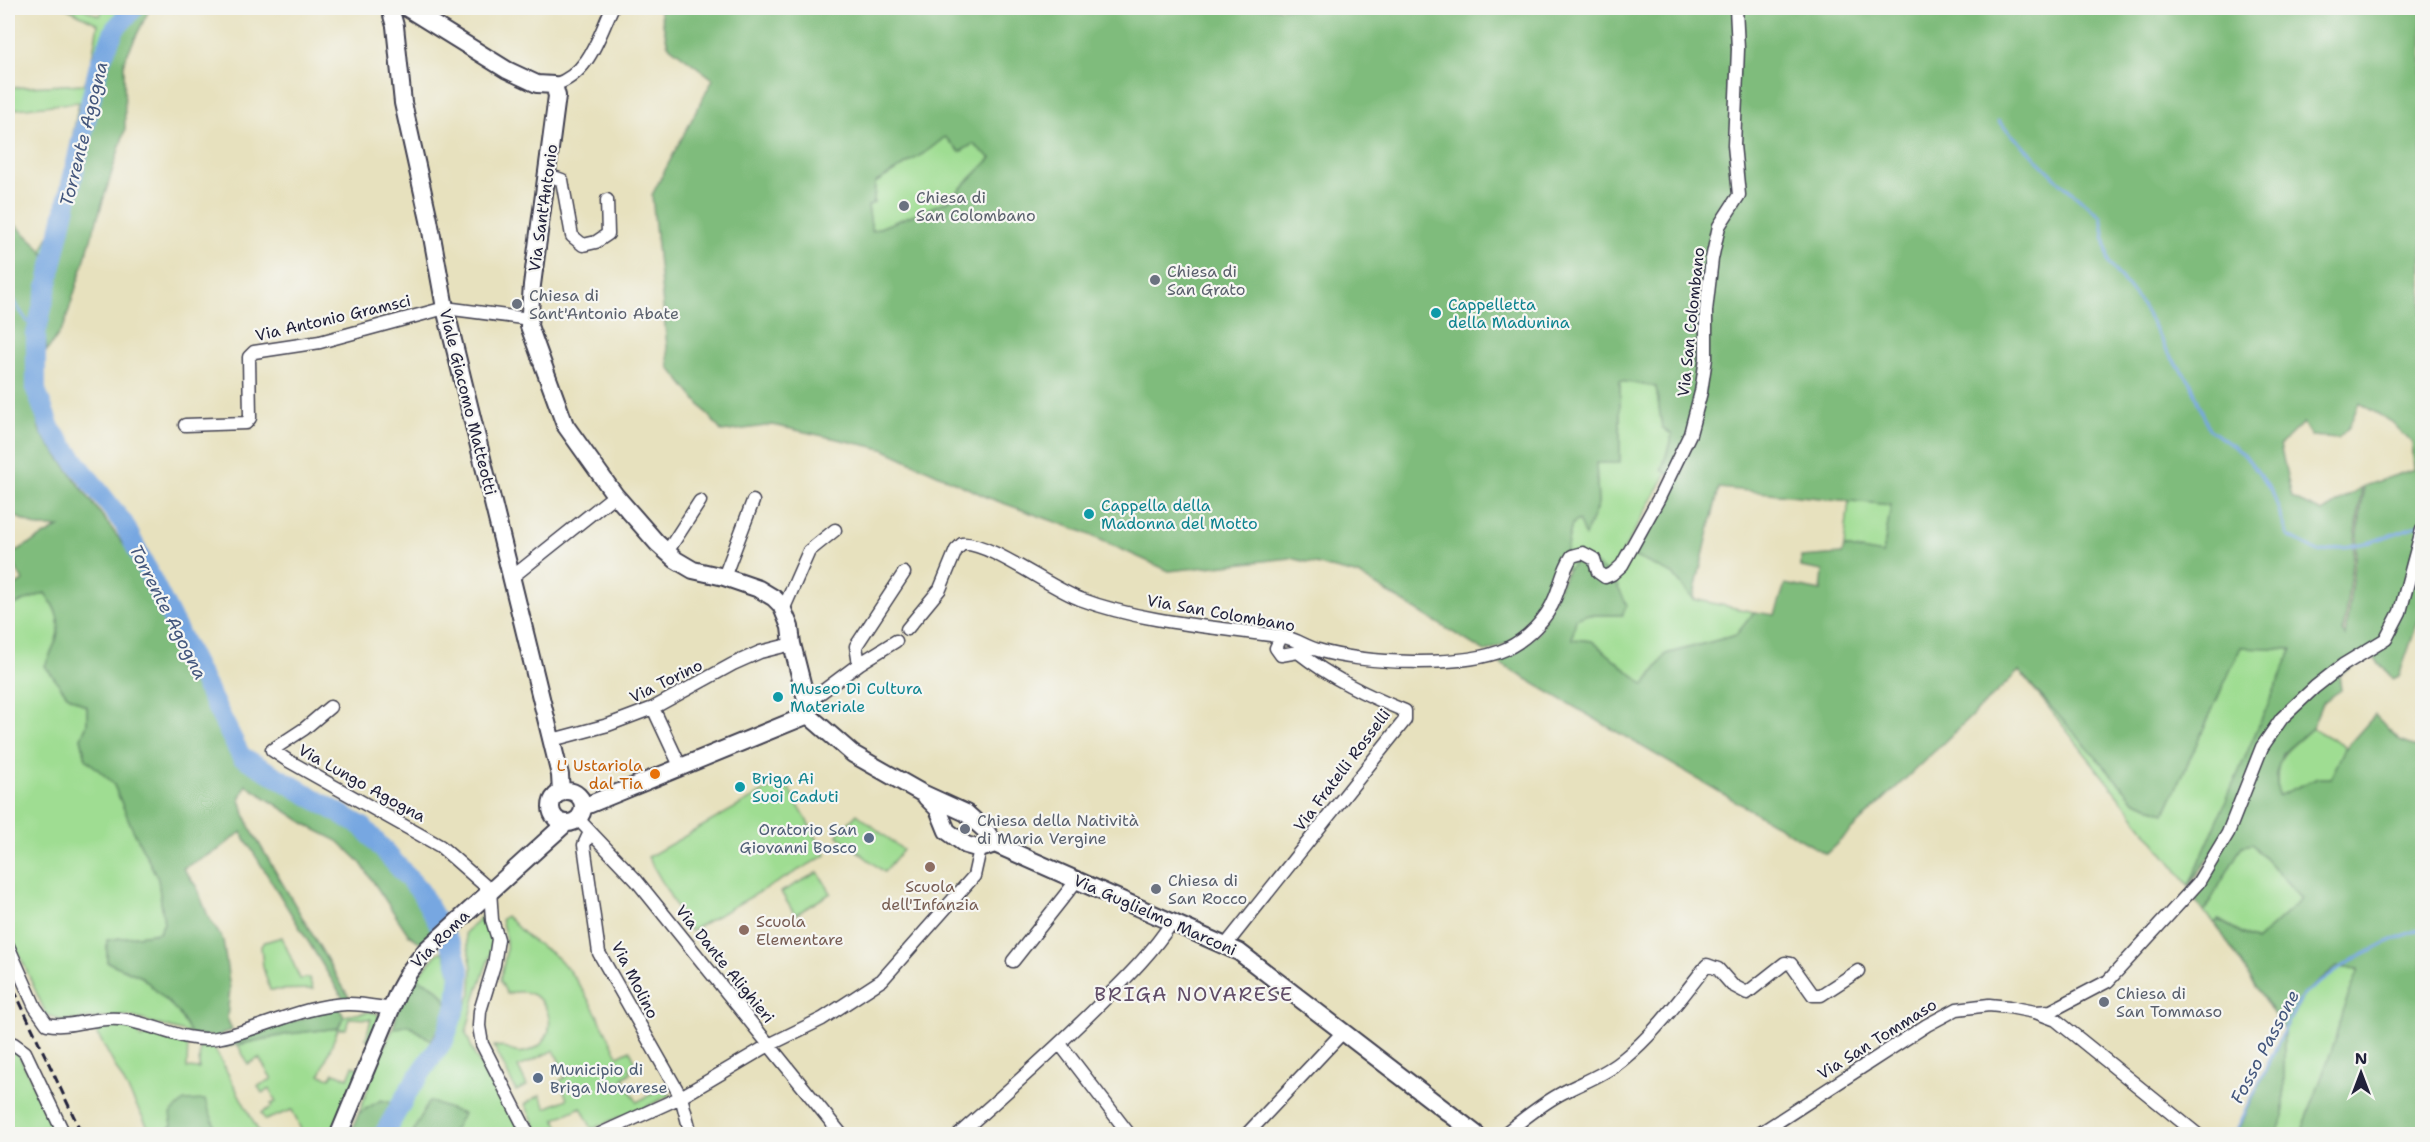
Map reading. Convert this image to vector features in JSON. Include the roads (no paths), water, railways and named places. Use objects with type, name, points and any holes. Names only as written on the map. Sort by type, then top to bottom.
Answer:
[{"type":"street","points":[[389,8],[400,8]]},
{"type":"street","name":"Viale Giacomo Matteotti","points":[[389,8],[394,26],[403,103],[429,220],[445,308],[560,775],[567,793],[579,797],[571,817]]},
{"type":"street","name":"Viale Giacomo Matteotti","points":[[394,26],[400,8]]},
{"type":"street","points":[[407,8],[507,70],[537,84],[554,85],[566,81],[586,64],[612,8]]},
{"type":"street","name":"Via San Colombano","points":[[907,629],[940,589],[956,550],[962,544],[970,543],[990,551],[1080,599],[1139,615],[1281,637],[1318,651],[1363,658],[1418,661],[1467,660],[1506,649],[1536,628],[1554,600],[1563,569],[1572,556],[1583,553],[1594,559],[1598,572],[1605,577],[1612,574],[1622,565],[1659,498],[1690,434],[1701,392],[1706,358],[1706,311],[1712,259],[1719,226],[1739,195],[1734,145],[1738,49],[1736,8]]},
{"type":"street","name":"Via Sant'Antonio","points":[[554,85],[557,96],[532,285],[530,326],[565,425],[615,495],[667,552],[693,570],[724,577],[759,589],[774,598],[783,610]]},
{"type":"street","points":[[548,175],[562,180],[572,236],[583,245],[596,242],[608,234],[607,200]]},
{"type":"street","points":[[445,308],[530,319]]},
{"type":"street","name":"Via Antonio Gramsci","points":[[184,425],[246,423],[250,418],[249,357],[254,352],[320,342],[445,308]]},
{"type":"street","points":[[511,578],[615,495]]},
{"type":"street","points":[[667,552],[699,501]]},
{"type":"street","points":[[724,577],[753,501]]},
{"type":"street","points":[[835,530],[810,551],[783,610],[790,627],[808,709],[859,664],[896,641]]},
{"type":"street","points":[[2035,1012],[2051,1011],[2108,981],[2198,883],[2228,833],[2262,747],[2282,718],[2324,680],[2386,639],[2400,612],[2422,530]]},
{"type":"street","points":[[859,664],[856,646],[904,573]]},
{"type":"street","name":"Via Fratelli Rosselli","points":[[1225,946],[1405,720],[1405,711],[1344,684],[1320,670],[1298,652],[1281,655],[1276,648],[1281,637]]},
{"type":"street","name":"Via Torino","points":[[552,740],[608,725],[653,708],[733,664],[760,652],[792,644]]},
{"type":"street","name":"Via Lungo Agogna","points":[[330,707],[304,729],[272,750],[440,846],[490,890]]},
{"type":"street","points":[[653,708],[681,768]]},
{"type":"street","name":"Via Guglielmo Marconi","points":[[808,709],[853,754],[921,792],[966,813],[986,831],[988,847]]},
{"type":"street","name":"Via Roma","points":[[339,1134],[391,1008],[409,972],[427,950],[490,890],[571,817],[765,733],[808,709]]},
{"type":"street","name":"Via Guglielmo Marconi","points":[[921,792],[938,809],[947,831],[966,845],[988,847],[1077,880],[1239,952],[1476,1134]]},
{"type":"street","points":[[567,793],[556,796],[551,805],[553,815],[571,817]]},
{"type":"street","name":"Via Dante Alighieri","points":[[571,817],[590,832],[636,880],[841,1134]]},
{"type":"street","name":"Via Molino","points":[[590,832],[584,845],[599,953],[681,1098],[691,1134]]},
{"type":"street","points":[[600,1134],[681,1098],[769,1045],[822,1019],[882,980],[974,876],[988,847]]},
{"type":"street","points":[[1013,961],[1077,880]]},
{"type":"street","points":[[490,890],[492,920],[498,939],[494,965],[480,1011],[479,1026],[482,1044],[528,1134]]},
{"type":"street","points":[[959,1134],[1060,1044],[1151,952],[1173,921]]},
{"type":"street","points":[[8,946],[35,1007],[46,1024],[56,1026],[117,1018],[141,1022],[175,1033],[215,1039],[261,1027],[304,1012],[346,1004],[391,1008]]},
{"type":"street","points":[[1504,1134],[1535,1109],[1606,1072],[1621,1061],[1663,1019],[1707,965],[1719,969],[1732,986],[1747,993],[1785,963],[1791,964],[1813,995],[1821,995],[1858,971]]},
{"type":"street","name":"Via San Tommaso","points":[[1759,1134],[1928,1025],[1957,1009],[1989,1005],[2035,1012],[2056,1020],[2184,1126],[2197,1134]]},
{"type":"street","points":[[1247,1134],[1343,1032]]},
{"type":"street","points":[[8,1043],[14,1044],[25,1052],[64,1134]]},
{"type":"street","points":[[1060,1044],[1129,1134]]},
{"type":"waterway","name":"Torrente Agogna","points":[[134,8],[115,29],[99,65],[36,334],[36,390],[51,430],[124,524],[241,756],[363,827],[420,891],[454,951],[460,973],[457,1003],[445,1038],[409,1090],[384,1134]]},
{"type":"waterway","points":[[1998,121],[2062,184],[2101,216],[2109,264],[2140,302],[2169,354],[2191,383],[2209,429],[2244,454],[2272,491],[2288,536],[2318,552],[2371,542],[2422,524]]},
{"type":"waterway","points":[[8,293],[36,334]]},
{"type":"waterway","name":"Fosso Passone","points":[[2235,1134],[2303,995],[2352,960],[2422,928]]},
{"type":"railway","points":[[8,977],[82,1134]]},
{"type":"place","name":"Chiesa di San Colombano","points":[[904,206]]},
{"type":"place","name":"Chiesa di San Grato","points":[[1155,280]]},
{"type":"place","name":"Chiesa di Sant'Antonio Abate","points":[[517,304]]},
{"type":"place","name":"Cappelletta della Madunina","points":[[1436,313]]},
{"type":"place","name":"Cappella della Madonna del Motto","points":[[1089,514]]},
{"type":"place","name":"Museo Di Cultura Materiale","points":[[778,697]]},
{"type":"place","name":"L' Ustariola dal Tia","points":[[655,774]]},
{"type":"place","name":"Briga Ai Suoi Caduti","points":[[740,787]]},
{"type":"place","name":"Chiesa della Natività di Maria Vergine","points":[[965,829]]},
{"type":"place","name":"Oratorio San Giovanni Bosco","points":[[869,838]]},
{"type":"place","name":"Scuola dell'Infanzia","points":[[930,867]]},
{"type":"place","name":"Chiesa di San Rocco","points":[[1156,889]]},
{"type":"place","name":"Scuola Elementare","points":[[744,930]]},
{"type":"place","name":"Chiesa di San Tommaso","points":[[2104,1002]]},
{"type":"place","name":"Municipio di Briga Novarese","points":[[538,1078]]},
{"type":"district","name":"BRIGA NOVARESE","points":[[1194,994]]}]
